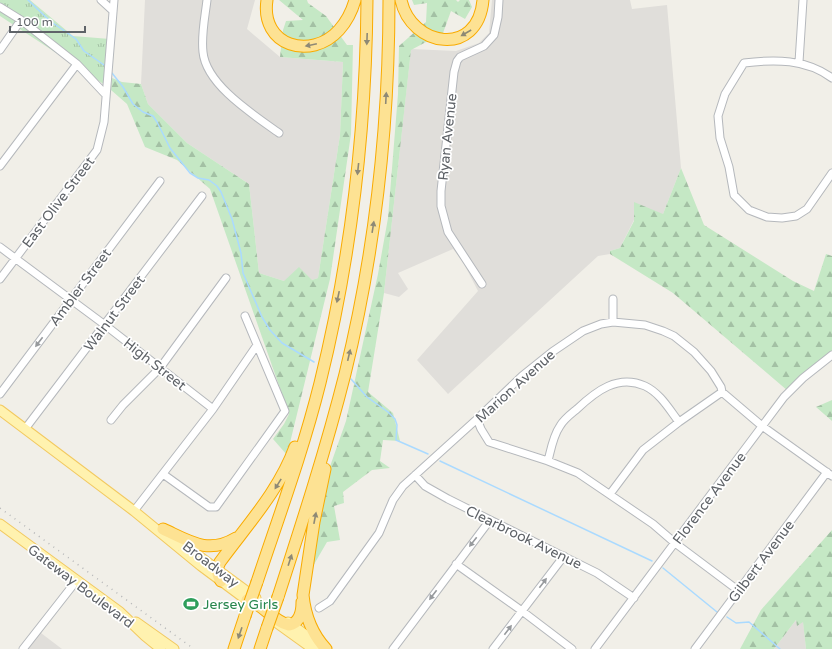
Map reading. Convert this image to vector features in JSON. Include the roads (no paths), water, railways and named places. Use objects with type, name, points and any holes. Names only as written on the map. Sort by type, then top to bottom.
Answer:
[{"type":"highway","points":[[267,0],[266,16],[273,31],[280,39],[287,43],[304,47],[319,43],[336,33],[348,19],[356,0]]},
{"type":"highway","points":[[234,649],[289,489],[320,383],[342,278],[354,207],[364,97],[367,0]]},
{"type":"highway","points":[[247,600],[253,601],[286,625],[292,625],[297,621],[302,612],[303,595],[314,522],[363,286],[378,191],[386,103],[389,0]]},
{"type":"highway","points":[[401,0],[415,27],[432,37],[446,40],[455,39],[472,30],[478,21],[483,0]]},
{"type":"highway","points":[[260,649],[321,462],[345,373]]},
{"type":"highway","points":[[221,581],[217,574],[217,568],[220,562],[284,474],[320,383]]},
{"type":"highway","points":[[163,529],[198,545],[209,547],[226,543],[242,532]]},
{"type":"highway","points":[[303,595],[307,618],[325,649]]},
{"type":"main road","name":"Broadway","points":[[0,410],[134,510],[201,566],[313,649]]},
{"type":"main road","name":"Broadway","points":[[134,510],[217,568],[325,649]]},
{"type":"main road","name":"Gateway Boulevard","points":[[0,524],[120,612],[161,649]]},
{"type":"main road","points":[[120,612],[150,631],[174,649]]},
{"type":"street","points":[[101,0],[113,11]]},
{"type":"street","name":"East Olive Street","points":[[0,279],[97,150],[102,134],[114,0]]},
{"type":"street","points":[[207,0],[203,54],[207,67],[221,88],[279,133]]},
{"type":"street","name":"Ryan Avenue","points":[[482,284],[448,232],[442,206],[441,191],[454,72],[457,61],[460,57],[484,46],[494,35],[498,17],[499,0]]},
{"type":"street","points":[[799,62],[803,0]]},
{"type":"street","points":[[0,7],[21,20],[77,64],[106,95]]},
{"type":"street","points":[[0,50],[21,20]]},
{"type":"street","points":[[832,78],[820,70],[799,62],[758,61],[744,63],[725,94],[718,116],[720,138],[729,167],[734,195],[749,210],[767,217],[782,218],[796,216],[807,209],[832,173]]},
{"type":"street","points":[[0,166],[77,64]]},
{"type":"street","name":"Ambler Street","points":[[0,394],[160,181]]},
{"type":"street","name":"Walnut Street","points":[[25,429],[202,196]]},
{"type":"street","name":"High Street","points":[[0,247],[105,325],[213,409]]},
{"type":"street","points":[[111,420],[123,405],[160,368],[226,278]]},
{"type":"street","points":[[613,299],[613,322]]},
{"type":"street","points":[[163,474],[206,506],[216,507],[285,412],[245,316]]},
{"type":"street","name":"Marion Avenue","points":[[319,608],[330,601],[379,533],[393,500],[403,486],[478,419],[522,376],[557,348],[583,330],[601,324],[613,322],[645,325],[674,336],[689,348],[702,362],[721,387],[722,392],[762,426],[829,474]]},
{"type":"street","points":[[134,510],[213,409],[257,345]]},
{"type":"street","name":"Florence Avenue","points":[[595,649],[784,397],[793,387],[832,356]]},
{"type":"street","points":[[548,461],[554,438],[563,422],[586,400],[607,386],[613,384],[632,383],[650,389],[659,397],[679,422]]},
{"type":"street","points":[[610,494],[643,450],[679,422],[722,392]]},
{"type":"street","points":[[478,419],[481,429],[489,442],[548,461],[578,473],[653,524],[675,543],[738,591]]},
{"type":"street","name":"Gilbert Avenue","points":[[695,649],[829,474]]},
{"type":"street","name":"Clearbrook Avenue","points":[[415,475],[425,486],[597,573],[634,598]]},
{"type":"street","points":[[393,649],[490,520]]},
{"type":"street","points":[[493,649],[564,556]]},
{"type":"street","points":[[456,564],[572,649]]},
{"type":"street","points":[[23,649],[77,580]]},
{"type":"waterway","points":[[28,0],[50,21],[76,39],[84,51],[104,65]]},
{"type":"waterway","points":[[112,73],[123,87],[133,104],[143,112],[153,116],[170,148],[190,173],[198,178],[209,180],[217,186],[232,219],[241,253],[243,273],[262,317],[270,330],[282,343],[314,362]]},
{"type":"waterway","points":[[351,379],[367,397],[395,419],[397,425],[396,440],[428,454]]},
{"type":"waterway","points":[[440,461],[652,561]]},
{"type":"waterway","points":[[663,568],[717,612]]},
{"type":"waterway","points":[[727,617],[736,623],[749,622],[780,649]]},
{"type":"railway","points":[[0,508],[194,649]]},
{"type":"place","name":"Jersey Girls","points":[[191,604]]}]
